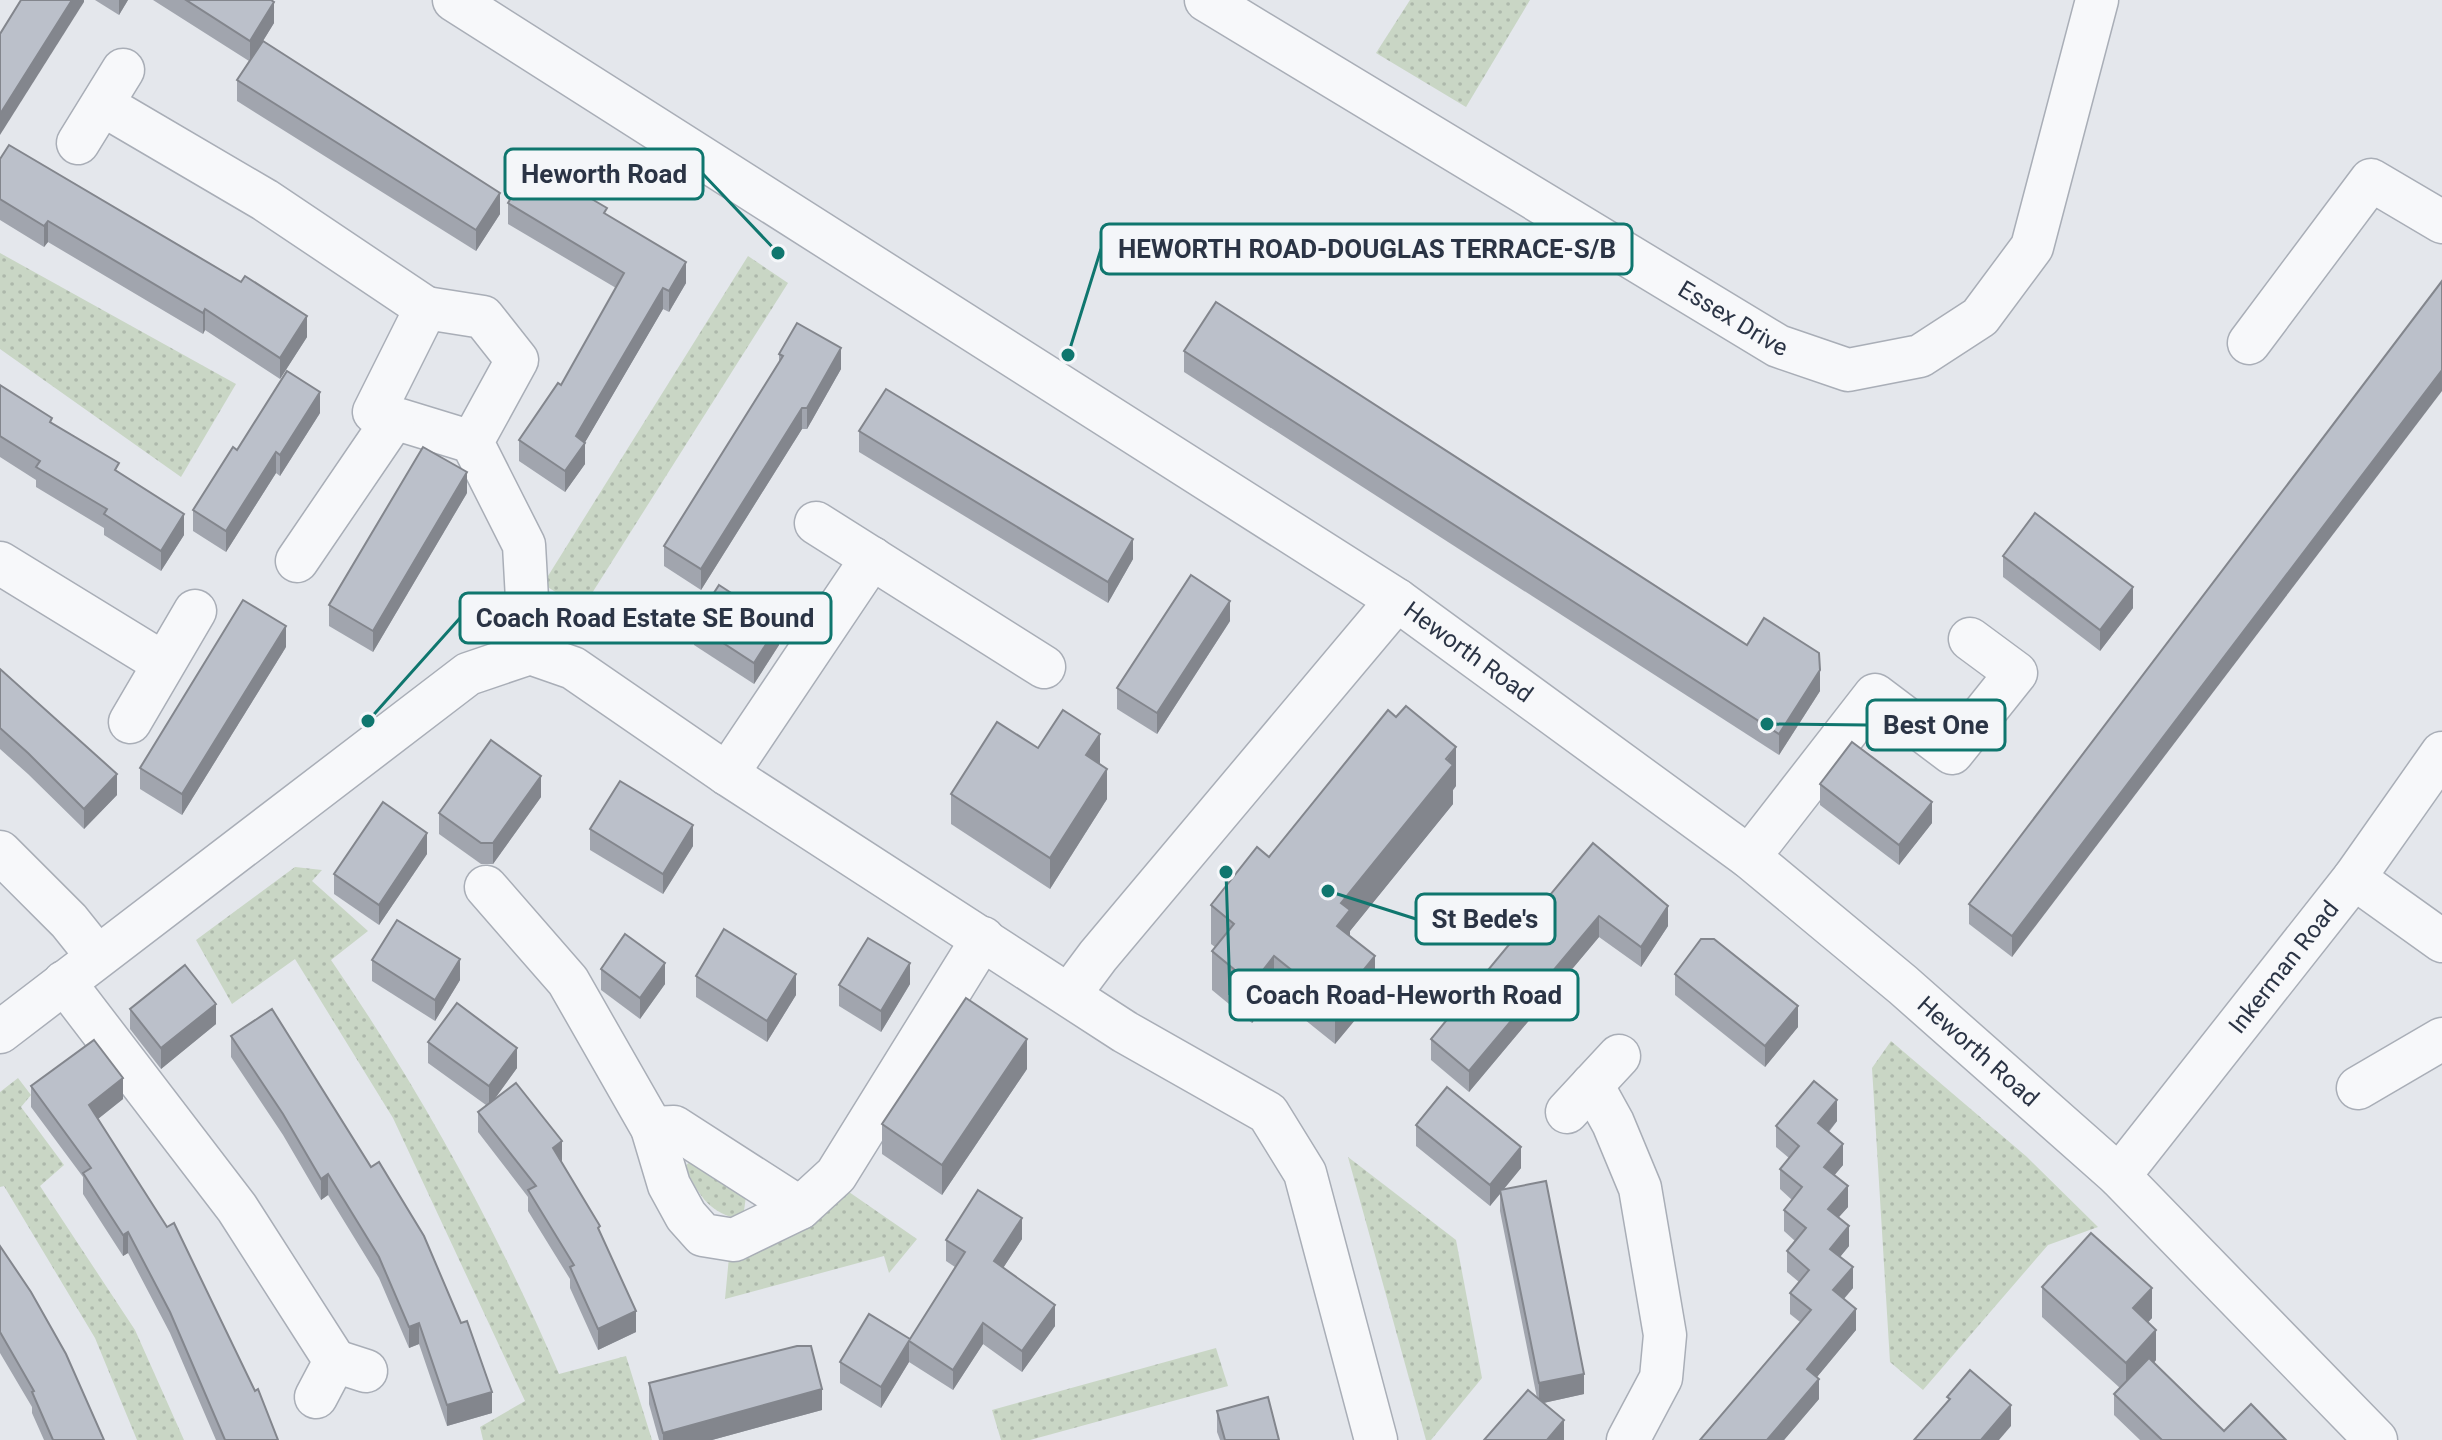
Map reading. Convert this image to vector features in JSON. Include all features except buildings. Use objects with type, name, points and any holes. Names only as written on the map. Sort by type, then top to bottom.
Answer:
[{"type":"street","name":"Heworth Road","points":[[454,0],[1397,600],[1749,857],[1903,985],[2119,1176],[2376,1440]]},
{"type":"street","name":"Essex Drive","points":[[1206,0],[1778,346],[1848,370],[1920,356],[1980,317],[2032,247],[2097,0]]},
{"type":"street","points":[[78,143],[123,70]]},
{"type":"street","points":[[103,105],[265,200],[426,308],[483,317],[517,360],[472,442]]},
{"type":"street","points":[[2249,343],[2371,180],[2442,222]]},
{"type":"street","points":[[426,308],[374,412],[472,442],[524,545],[530,653]]},
{"type":"street","points":[[297,561],[393,420]]},
{"type":"street","points":[[816,523],[872,558],[1018,629],[1044,667]]},
{"type":"street","points":[[727,774],[872,558]]},
{"type":"street","points":[[6,578],[163,663]]},
{"type":"street","points":[[1069,995],[1098,956],[1397,600]]},
{"type":"street","points":[[130,722],[195,611]]},
{"type":"street","points":[[1749,857],[1875,695],[1952,753],[2016,673],[1970,639]]},
{"type":"street","points":[[0,1032],[468,674],[530,653],[573,668],[727,774],[1125,1032],[1268,1113],[1305,1173],[1376,1440]]},
{"type":"street","name":"Inkerman Road","points":[[2119,1176],[2354,878],[2442,753]]},
{"type":"street","points":[[0,852],[69,921],[97,956]]},
{"type":"street","points":[[2354,878],[2442,941]]},
{"type":"street","points":[[486,887],[568,981],[652,1128],[669,1185],[686,1216],[703,1235],[734,1240],[800,1208],[836,1175],[983,938]]},
{"type":"street","points":[[64,982],[237,1208],[339,1376]]},
{"type":"street","points":[[2358,1088],[2442,1039]]},
{"type":"street","points":[[1593,1084],[1640,1188],[1665,1335],[1661,1378],[1628,1440]]},
{"type":"street","points":[[652,1128],[674,1127],[800,1208]]},
{"type":"green space","points":[[1410,0],[1530,0],[1466,107],[1376,53]]},
{"type":"green space","points":[[0,253],[236,384],[181,477],[0,349]]},
{"type":"green space","points":[[748,256],[788,283],[582,609],[543,584]]},
{"type":"green space","points":[[295,867],[322,870],[312,881],[368,931],[331,960],[396,1059],[455,1161],[509,1266],[559,1374],[626,1356],[652,1440],[483,1440],[480,1427],[525,1401],[393,1118],[295,959],[232,1004],[196,940]]},
{"type":"green space","points":[[1891,1041],[2027,1157],[2098,1227],[2048,1245],[1923,1390],[1890,1362],[1872,1068]]},
{"type":"green space","points":[[18,1078],[31,1095],[21,1107],[64,1165],[40,1186],[135,1330],[184,1440],[137,1440],[95,1338],[4,1186],[0,1187],[0,1092]]},
{"type":"green space","points":[[1348,1157],[1456,1240],[1482,1378],[1431,1440],[1426,1440]]},
{"type":"green space","points":[[691,1161],[746,1196],[744,1211],[735,1218],[710,1206],[685,1166]]},
{"type":"green space","points":[[849,1192],[917,1239],[889,1273],[884,1256],[725,1299],[729,1257],[804,1227]]},
{"type":"green space","points":[[1216,1348],[1228,1386],[1030,1440],[1001,1440],[992,1410]]},
{"type":"place","name":"Heworth Road","points":[[778,253]]},
{"type":"place","name":"HEWORTH ROAD-DOUGLAS TERRACE-S/B","points":[[1068,355]]},
{"type":"place","name":"Coach Road Estate SE Bound","points":[[368,721]]},
{"type":"place","name":"Best One","points":[[1767,724]]},
{"type":"place","name":"Coach Road-Heworth Road","points":[[1226,872]]},
{"type":"place","name":"St Bede's","points":[[1328,891]]}]
